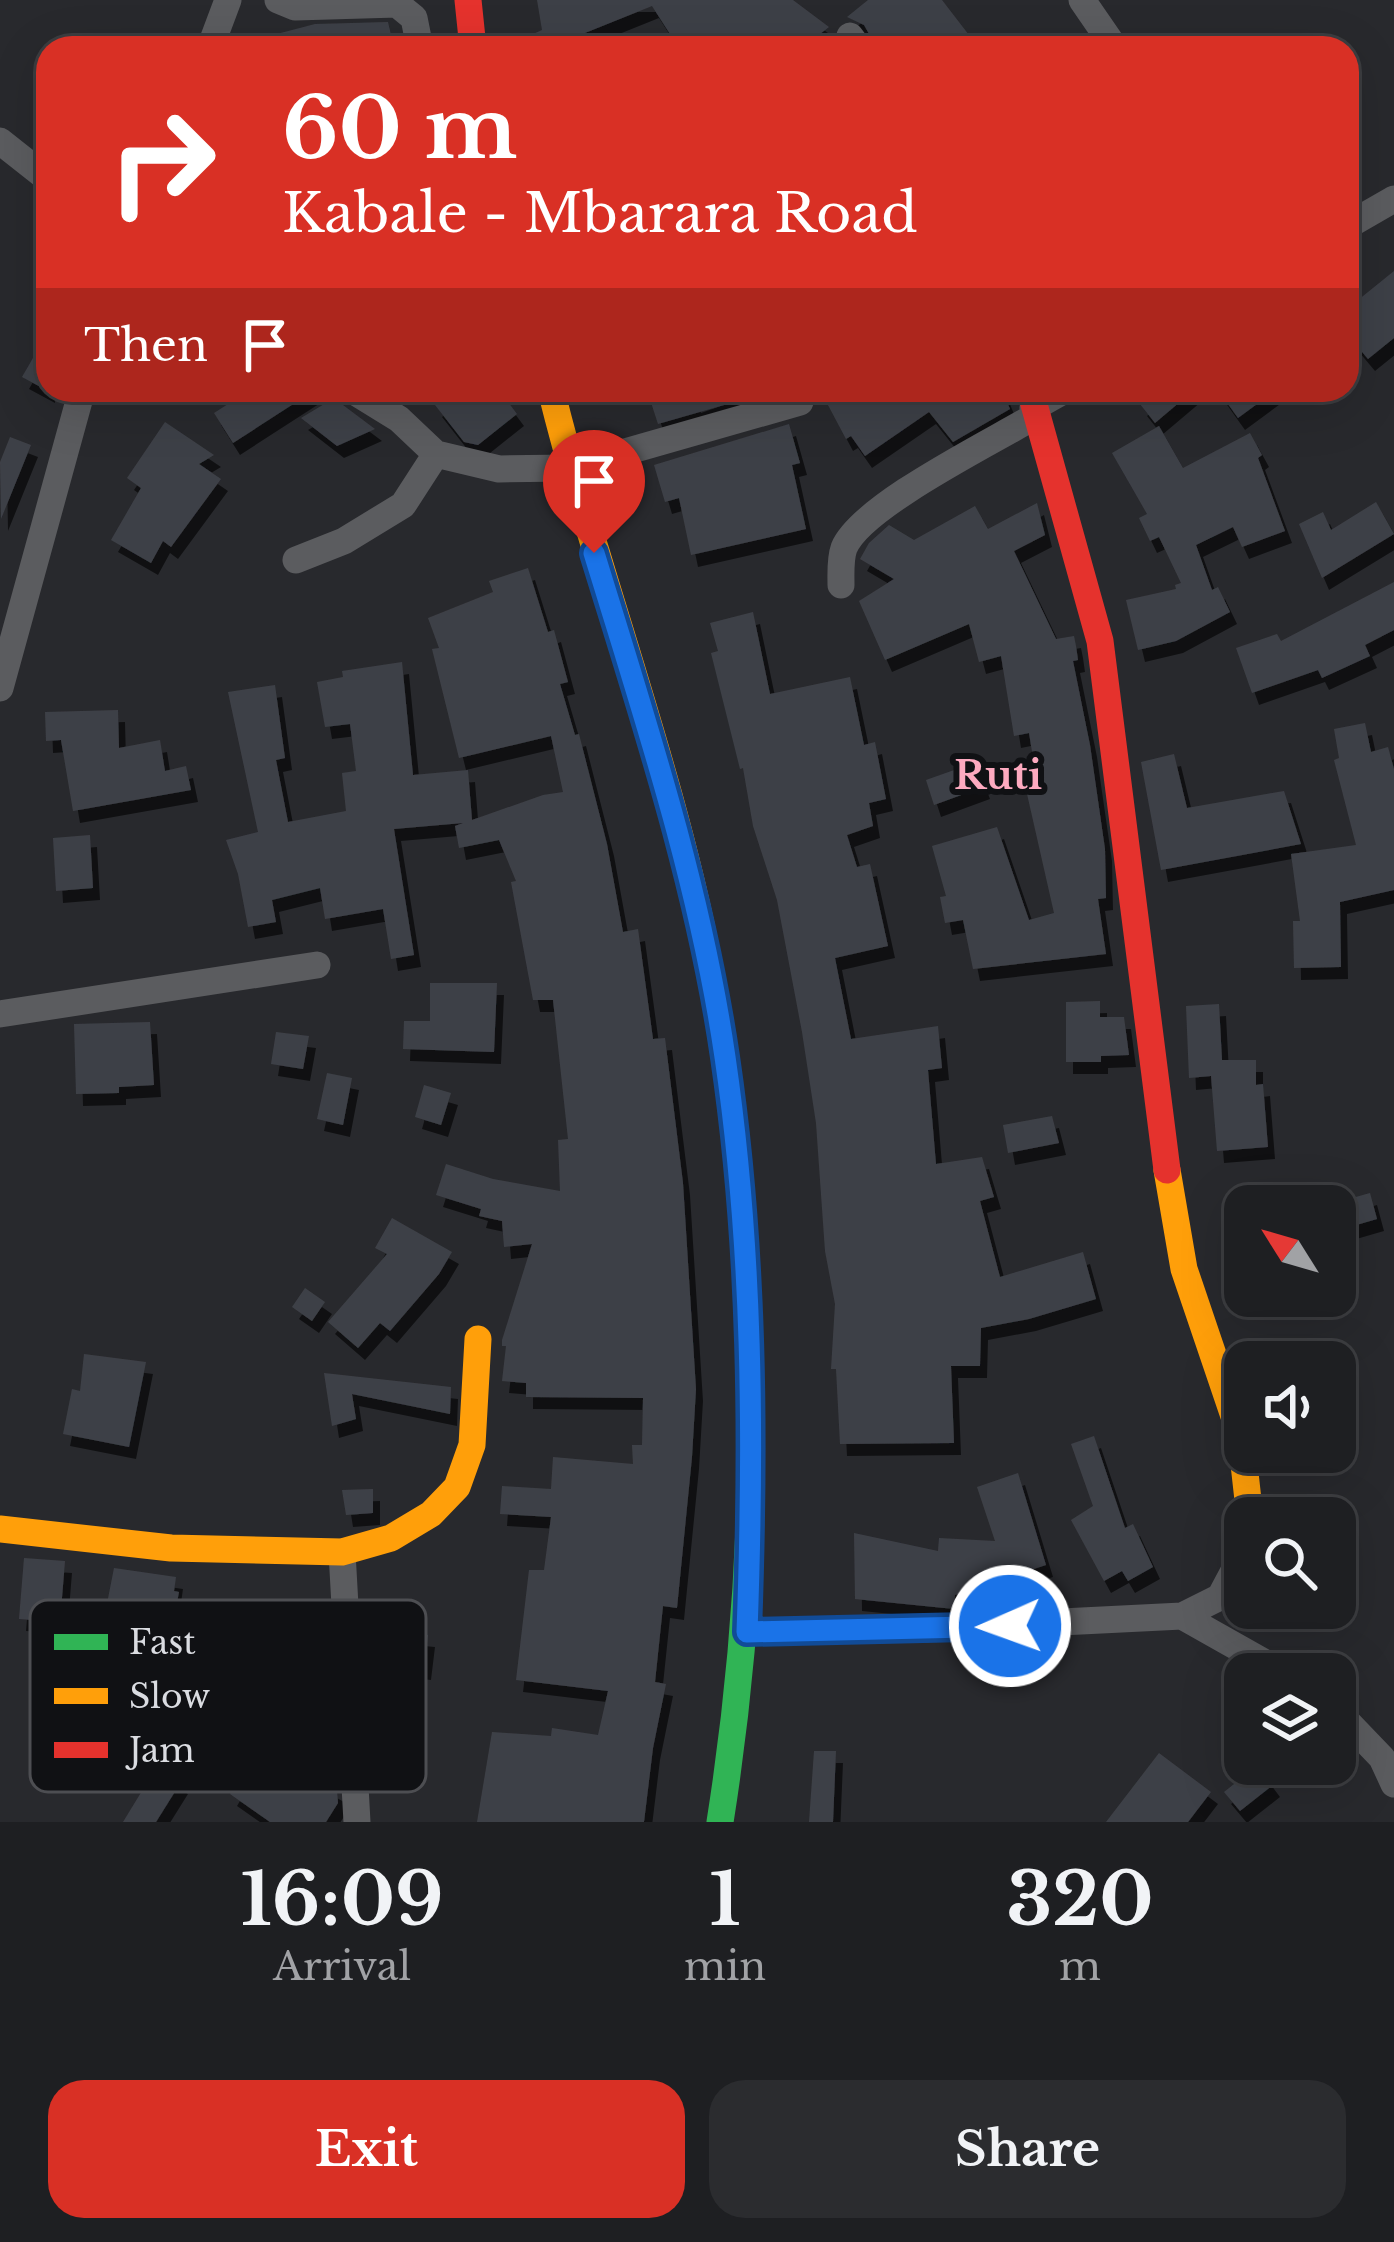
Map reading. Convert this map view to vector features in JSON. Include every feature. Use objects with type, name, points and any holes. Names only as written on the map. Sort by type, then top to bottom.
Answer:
[{"type":"street","points":[[214,36],[228,0]]},
{"type":"street","points":[[278,0],[295,7],[397,4],[414,18],[418,36]]},
{"type":"street","points":[[468,0],[472,36]]},
{"type":"street","points":[[1082,0],[1107,36]]},
{"type":"street","points":[[0,141],[36,170]]},
{"type":"street","points":[[1359,219],[1394,199]]},
{"type":"street","points":[[0,688],[79,402]]},
{"type":"street","points":[[371,402],[399,419],[436,454],[499,470],[569,468],[800,402]]},
{"type":"street","points":[[553,402],[684,852],[725,1059],[748,1278],[754,1450],[747,1632],[720,1822]]},
{"type":"street","points":[[841,585],[842,553],[852,534],[895,498],[1032,405],[1100,641],[1165,1160],[1184,1270],[1241,1437],[1248,1497]]},
{"type":"street","points":[[296,560],[344,542],[403,505],[436,454]]},
{"type":"street","points":[[0,1014],[317,965]]},
{"type":"street","points":[[0,1529],[171,1547],[343,1552],[391,1538],[431,1514],[457,1486],[472,1445],[478,1339]]},
{"type":"street","points":[[343,1552],[345,1600]]},
{"type":"street","points":[[747,1632],[944,1629],[1182,1616],[1220,1598],[1224,1590]]},
{"type":"street","points":[[1182,1616],[1248,1653]]},
{"type":"street","points":[[1356,1730],[1382,1758],[1394,1784]]},
{"type":"street","points":[[355,1792],[357,1822]]},
{"type":"building","points":[[537,0],[793,0],[829,27],[817,36],[671,36],[652,6],[580,36],[529,36],[542,30]]},
{"type":"building","points":[[868,0],[942,0],[970,36],[870,36],[864,25],[847,17]]},
{"type":"building","points":[[388,22],[391,36],[269,36],[315,24]]},
{"type":"building","points":[[1394,271],[1394,338],[1368,359],[1359,348],[1359,299]]},
{"type":"building","points":[[36,353],[36,385],[22,377]]},
{"type":"building","points":[[231,402],[296,402],[233,443],[214,413]]},
{"type":"building","points":[[328,402],[340,402],[375,429],[337,446],[301,418]]},
{"type":"building","points":[[508,402],[517,414],[478,445],[464,442],[435,405]]},
{"type":"building","points":[[651,402],[734,402],[658,424]]},
{"type":"building","points":[[826,402],[1007,402],[1010,409],[953,442],[929,412],[865,456],[851,436],[846,439]]},
{"type":"building","points":[[1142,402],[1180,402],[1155,423]]},
{"type":"building","points":[[1227,402],[1260,402],[1238,418]]},
{"type":"building","points":[[165,422],[214,455],[199,464],[221,479],[171,547],[163,541],[151,563],[111,540],[141,488],[127,478]]},
{"type":"building","points":[[789,424],[800,463],[792,465],[806,529],[691,555],[679,498],[665,502],[654,465]]},
{"type":"building","points":[[1159,426],[1183,468],[1250,433],[1262,455],[1258,458],[1285,531],[1242,547],[1233,527],[1196,545],[1212,590],[1218,587],[1230,612],[1176,641],[1138,650],[1126,600],[1176,589],[1181,583],[1159,537],[1150,541],[1139,518],[1147,514],[1112,453]]},
{"type":"building","points":[[10,437],[31,445],[1,519],[0,462]]},
{"type":"building","points":[[1376,502],[1394,534],[1322,578],[1299,524],[1323,512],[1331,530]]},
{"type":"building","points":[[1037,503],[1045,535],[1014,551],[1056,639],[1074,636],[1078,660],[1073,661],[1105,849],[1106,898],[1098,899],[1106,954],[973,969],[963,920],[945,923],[940,897],[946,896],[932,846],[997,827],[1029,920],[1054,913],[1025,785],[1025,779],[1036,776],[1029,733],[1014,736],[1001,656],[979,662],[969,624],[885,660],[859,601],[894,579],[860,559],[889,525],[914,540],[975,506],[988,529]]},
{"type":"building","points":[[528,568],[548,632],[554,630],[568,682],[560,684],[575,735],[579,734],[607,844],[623,932],[638,929],[653,1039],[665,1038],[683,1183],[696,1389],[692,1457],[677,1608],[663,1606],[655,1682],[666,1684],[644,1822],[477,1822],[492,1732],[551,1736],[552,1728],[598,1735],[608,1691],[516,1680],[529,1570],[544,1570],[551,1517],[500,1514],[502,1486],[551,1489],[553,1457],[633,1464],[632,1445],[642,1445],[643,1398],[526,1397],[526,1383],[502,1381],[506,1346],[502,1340],[532,1244],[504,1247],[502,1221],[479,1216],[481,1209],[436,1195],[446,1164],[493,1179],[560,1191],[558,1140],[568,1139],[553,1000],[533,1000],[511,882],[516,881],[499,840],[459,848],[455,826],[463,823],[394,829],[414,955],[391,959],[383,909],[325,919],[320,888],[272,900],[276,922],[248,927],[226,840],[258,832],[228,692],[275,685],[285,758],[276,760],[288,822],[346,811],[342,773],[356,771],[350,724],[325,727],[317,682],[343,677],[342,671],[402,662],[413,775],[468,770],[472,820],[563,792],[551,736],[459,758],[432,649],[439,648],[428,618],[493,592],[489,581]]},
{"type":"building","points":[[1394,582],[1394,630],[1365,645],[1370,656],[1322,678],[1318,670],[1252,693],[1236,648],[1277,634],[1281,641]]},
{"type":"building","points":[[753,612],[770,694],[850,677],[864,745],[875,742],[886,799],[869,803],[873,826],[847,835],[857,867],[870,864],[888,946],[835,958],[851,1039],[938,1026],[942,1068],[928,1070],[936,1164],[982,1157],[994,1197],[980,1201],[1000,1277],[1083,1252],[1096,1299],[981,1328],[980,1366],[951,1366],[954,1443],[840,1444],[836,1369],[831,1369],[835,1304],[802,1032],[777,900],[753,826],[743,768],[711,653],[718,651],[710,623]]},
{"type":"building","points":[[118,710],[119,748],[160,740],[165,771],[186,766],[191,790],[73,811],[61,740],[46,741],[45,712]]},
{"type":"building","points":[[1365,723],[1371,752],[1388,747],[1394,769],[1394,890],[1340,902],[1341,967],[1294,968],[1293,921],[1300,921],[1291,854],[1356,845],[1334,760],[1339,758],[1334,729]]},
{"type":"building","points":[[1174,754],[1187,808],[1284,791],[1301,844],[1161,870],[1141,762]]},
{"type":"building","points":[[974,763],[983,787],[934,805],[926,780]]},
{"type":"building","points":[[90,835],[93,888],[56,891],[53,838]]},
{"type":"building","points":[[430,983],[497,983],[494,1052],[403,1049],[404,1021],[430,1021]]},
{"type":"building","points":[[1100,1001],[1100,1017],[1124,1017],[1129,1055],[1101,1056],[1101,1062],[1066,1062],[1066,1002]]},
{"type":"building","points":[[1219,1004],[1222,1060],[1256,1060],[1256,1085],[1263,1084],[1268,1147],[1217,1151],[1211,1076],[1189,1078],[1186,1006]]},
{"type":"building","points":[[150,1022],[154,1085],[119,1087],[119,1093],[76,1094],[74,1024]]},
{"type":"building","points":[[276,1032],[309,1036],[303,1069],[271,1064]]},
{"type":"building","points":[[327,1073],[352,1078],[343,1125],[317,1119]]},
{"type":"building","points":[[424,1085],[451,1093],[441,1125],[415,1117]]},
{"type":"building","points":[[1052,1116],[1059,1143],[1008,1153],[1003,1125]]},
{"type":"building","points":[[1370,1193],[1377,1219],[1356,1225],[1356,1197]]},
{"type":"building","points":[[392,1218],[452,1252],[390,1331],[380,1323],[358,1348],[328,1322],[387,1254],[375,1248]]},
{"type":"building","points":[[305,1288],[325,1302],[312,1321],[292,1307]]},
{"type":"building","points":[[84,1354],[146,1362],[129,1447],[63,1434],[72,1389],[80,1391]]},
{"type":"building","points":[[324,1373],[451,1387],[450,1414],[352,1394],[356,1419],[332,1426]]},
{"type":"building","points":[[1094,1436],[1125,1528],[1133,1524],[1153,1567],[1128,1581],[1122,1571],[1104,1581],[1071,1520],[1093,1506],[1071,1444]]},
{"type":"building","points":[[1018,1473],[1046,1565],[955,1595],[954,1609],[855,1599],[854,1533],[938,1551],[939,1538],[995,1541],[977,1487]]},
{"type":"building","points":[[373,1489],[373,1513],[346,1515],[342,1490]]},
{"type":"building","points":[[24,1558],[65,1561],[62,1600],[30,1600],[30,1620],[19,1619]]},
{"type":"building","points":[[114,1568],[176,1577],[177,1600],[108,1600]]},
{"type":"building","points":[[814,1751],[836,1751],[833,1822],[809,1822]]},
{"type":"building","points":[[1159,1753],[1211,1792],[1188,1822],[1106,1822]]},
{"type":"building","points":[[1233,1785],[1273,1785],[1240,1811],[1224,1792]]},
{"type":"building","points":[[141,1792],[175,1792],[156,1822],[123,1822]]},
{"type":"building","points":[[337,1792],[338,1803],[326,1822],[270,1822],[230,1794]]},
{"type":"traffic: fast","points":[[709,964],[739,1178],[751,1393],[745,1608],[720,1822]]},
{"type":"traffic: slow","points":[[554,402],[675,819],[709,964]]},
{"type":"traffic: slow","points":[[1167,1170],[1184,1269],[1241,1437],[1248,1497]]},
{"type":"traffic: slow","points":[[0,1529],[171,1548],[342,1552],[391,1538],[431,1514],[457,1487],[472,1445],[478,1339]]},
{"type":"traffic: jam","points":[[468,0],[472,36]]},
{"type":"traffic: jam","points":[[1033,402],[1100,641],[1167,1170]]},
{"type":"district","name":"Ruti","points":[[998,775]]},
{"type":"route","points":[[594,553],[684,852],[725,1059],[748,1278],[754,1450],[747,1632],[1010,1626]]}]
